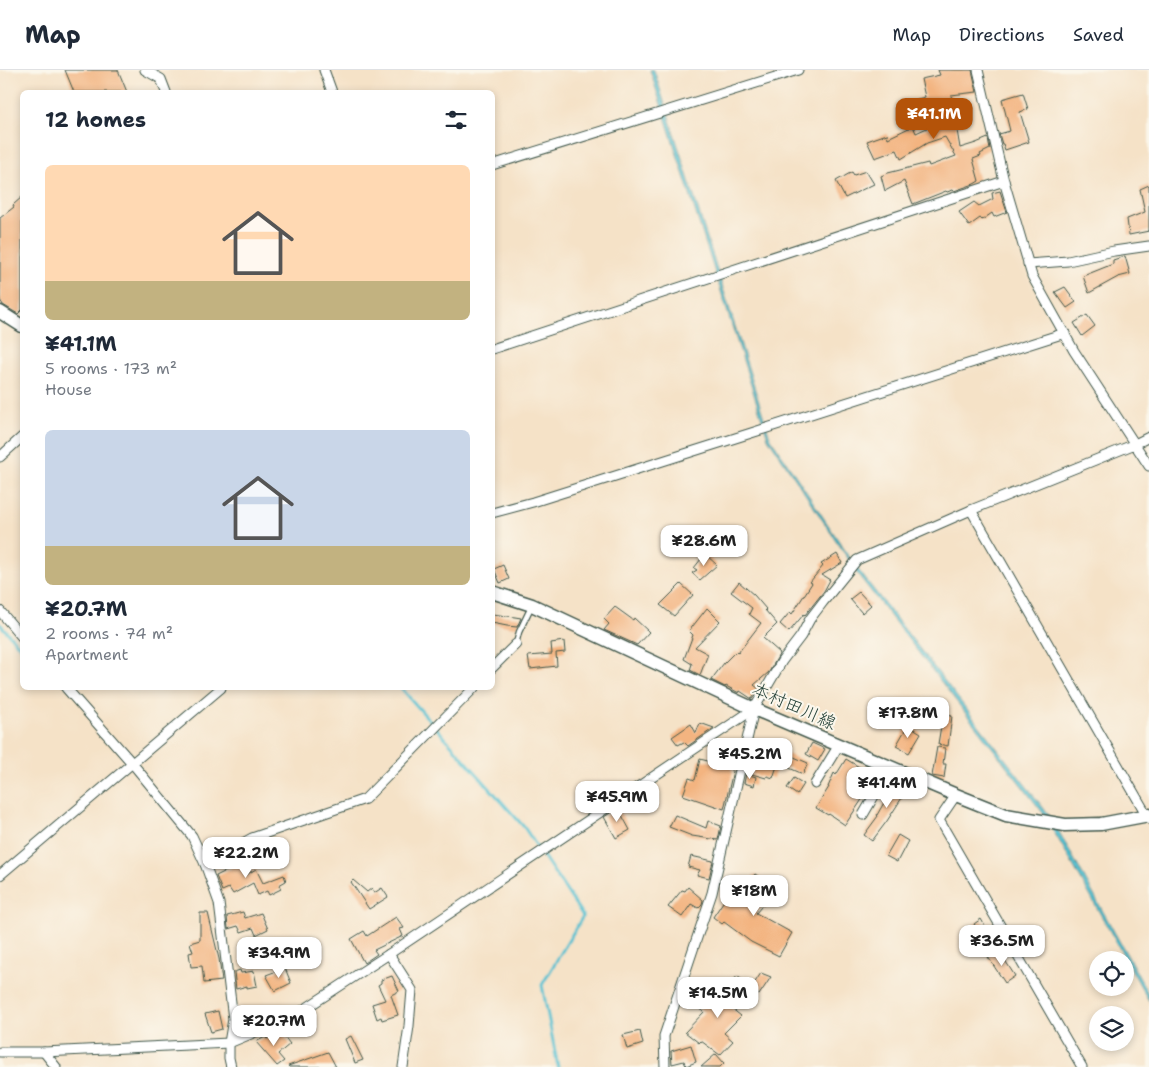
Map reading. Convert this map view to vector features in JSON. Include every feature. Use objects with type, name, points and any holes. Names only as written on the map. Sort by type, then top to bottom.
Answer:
[{"type":"main road","points":[[0,312],[20,325]]},
{"type":"main road","name":"本村田川線","points":[[495,593],[532,605],[754,708],[1006,815],[1065,825],[1101,824],[1148,817]]},
{"type":"street","points":[[145,70],[161,79],[165,90]]},
{"type":"street","points":[[324,70],[331,90]]},
{"type":"street","points":[[495,164],[798,70]]},
{"type":"street","points":[[978,70],[1004,181],[1032,276],[1074,351],[1149,466]]},
{"type":"street","points":[[495,348],[1004,181]]},
{"type":"street","points":[[1028,264],[1068,261],[1149,246]]},
{"type":"street","points":[[495,512],[533,502],[1065,333]]},
{"type":"street","points":[[665,1067],[664,1036],[712,893],[754,708],[810,619],[857,560],[971,510],[1149,437]]},
{"type":"street","points":[[0,457],[20,439]]},
{"type":"street","points":[[971,510],[1148,817]]},
{"type":"street","points":[[0,612],[20,635]]},
{"type":"street","points":[[495,665],[516,644]]},
{"type":"street","points":[[68,690],[132,763],[192,836],[205,864],[219,903],[233,1019],[229,1043],[231,1067]]},
{"type":"street","points":[[0,875],[219,690]]},
{"type":"street","points":[[205,864],[252,838],[365,799],[472,690]]},
{"type":"street","points":[[0,1052],[44,1052],[229,1043],[294,1016],[754,708]]},
{"type":"street","points":[[815,784],[839,745]]},
{"type":"street","points":[[863,815],[891,767]]},
{"type":"street","points":[[956,795],[939,820],[1082,1067]]},
{"type":"street","points":[[389,954],[412,990],[403,1067]]},
{"type":"street","points":[[44,1052],[56,1067]]},
{"type":"lane","points":[[516,644],[532,605]]},
{"type":"water","points":[[650,70],[654,70],[770,437],[856,567],[1048,814],[1125,951],[1121,951],[1043,813],[853,568],[768,438]]},
{"type":"water","points":[[1134,968],[1149,995],[1149,1001],[1134,974]]},
{"type":"building","points":[[65,70],[118,70],[126,90],[73,90]]},
{"type":"building","points":[[938,70],[972,70],[977,92],[951,95],[960,148],[988,138],[990,149],[973,159],[979,181],[913,204],[904,181],[885,191],[881,176],[928,163],[929,166],[956,156],[945,137],[927,143],[901,159],[897,150],[875,158],[867,141],[887,134],[888,138],[913,126],[916,133],[938,123],[933,107],[902,120],[896,105],[925,97],[921,79],[940,75]]},
{"type":"building","points":[[1023,93],[1028,109],[1020,112],[1029,142],[1005,150],[999,134],[1010,131],[1002,99]]},
{"type":"building","points":[[866,171],[874,184],[845,198],[836,181],[852,172],[854,175]]},
{"type":"building","points":[[1149,185],[1149,231],[1129,235],[1127,219],[1145,212],[1140,189]]},
{"type":"building","points":[[1000,191],[1007,212],[994,217],[992,213],[982,220],[980,218],[969,226],[959,212],[974,202],[979,206],[993,199],[992,193]]},
{"type":"building","points":[[20,199],[20,312],[18,314],[3,305],[0,300],[0,218],[14,207],[13,205]]},
{"type":"building","points":[[1125,256],[1130,274],[1118,277],[1089,293],[1083,276],[1113,264],[1113,260]]},
{"type":"building","points":[[1065,287],[1076,302],[1067,308],[1055,292]]},
{"type":"building","points":[[1087,315],[1095,326],[1082,336],[1074,323]]},
{"type":"building","points":[[705,554],[717,565],[700,580],[692,573],[697,570],[694,568]]},
{"type":"building","points":[[837,554],[842,563],[822,575],[830,580],[824,591],[789,632],[780,624],[790,612],[792,614],[812,583],[810,582],[823,566],[821,564]]},
{"type":"building","points":[[503,565],[509,579],[500,583],[495,569]]},
{"type":"building","points":[[739,582],[754,595],[777,624],[763,638],[780,653],[769,672],[754,685],[759,689],[752,699],[740,691],[739,693],[711,680],[736,651],[738,653],[761,623],[749,614],[752,608],[731,592]]},
{"type":"building","points":[[681,584],[693,595],[674,616],[660,605]]},
{"type":"building","points":[[859,592],[871,605],[862,613],[850,599]]},
{"type":"building","points":[[615,607],[633,620],[634,618],[649,632],[637,645],[604,630],[609,624],[604,619]]},
{"type":"building","points":[[707,608],[720,621],[695,647],[708,654],[700,675],[690,670],[692,664],[684,659],[693,635],[689,631]]},
{"type":"building","points":[[495,614],[521,618],[517,627],[495,624]]},
{"type":"building","points":[[564,641],[565,652],[556,653],[557,666],[530,669],[528,656],[552,654],[551,643]]},
{"type":"building","points":[[943,714],[952,716],[948,746],[938,744]]},
{"type":"building","points":[[700,723],[714,728],[688,746],[684,742],[678,745],[672,737],[691,724],[696,733]]},
{"type":"building","points":[[908,725],[921,733],[909,753],[896,746]]},
{"type":"building","points":[[812,743],[825,749],[818,761],[806,754]]},
{"type":"building","points":[[725,744],[738,750],[731,771],[733,771],[724,809],[683,795],[689,778],[695,780],[700,759],[719,764]]},
{"type":"building","points":[[937,747],[945,748],[943,764],[946,764],[944,778],[932,776]]},
{"type":"building","points":[[764,749],[786,757],[787,754],[808,763],[803,774],[780,764],[779,767],[777,766],[773,778],[752,774],[759,754],[762,755]]},
{"type":"building","points":[[846,759],[864,770],[866,767],[875,773],[862,793],[865,795],[845,825],[816,808],[829,787],[834,773],[836,775]]},
{"type":"building","points":[[746,774],[756,777],[754,786],[744,783]]},
{"type":"building","points":[[794,778],[804,784],[797,795],[787,788]]},
{"type":"building","points":[[897,779],[908,786],[905,789],[907,790],[872,841],[864,835],[878,816],[889,791]]},
{"type":"building","points":[[618,808],[630,830],[616,838],[604,817]]},
{"type":"building","points":[[675,815],[706,828],[708,821],[721,826],[718,840],[692,836],[669,827]]},
{"type":"building","points":[[898,835],[908,841],[897,862],[886,856]]},
{"type":"building","points":[[237,854],[246,875],[256,869],[263,883],[284,875],[286,881],[279,885],[281,889],[269,895],[267,891],[258,895],[253,883],[233,894],[229,888],[222,891],[216,876],[232,868],[227,859]]},
{"type":"building","points":[[691,856],[713,861],[709,878],[697,875],[700,870],[688,867]]},
{"type":"building","points":[[755,874],[776,889],[756,913],[792,933],[779,956],[751,942],[724,922],[722,924],[713,917],[725,899],[732,901]]},
{"type":"building","points":[[353,880],[367,892],[372,888],[374,893],[382,888],[388,897],[369,909],[351,882]]},
{"type":"building","points":[[688,887],[703,900],[698,908],[691,904],[682,917],[668,907],[682,890],[685,891]]},
{"type":"building","points":[[243,912],[245,918],[261,913],[268,929],[256,935],[253,928],[241,932],[238,926],[228,929],[227,916]]},
{"type":"building","points":[[200,913],[208,913],[222,981],[204,983],[202,966],[191,967],[189,953],[193,952],[190,943],[200,940]]},
{"type":"building","points":[[396,917],[404,928],[400,929],[403,936],[374,950],[377,954],[364,963],[351,939],[364,931],[367,936]]},
{"type":"building","points":[[981,919],[994,942],[987,946],[974,924]]},
{"type":"building","points":[[999,951],[1015,976],[1005,983],[988,957]]},
{"type":"building","points":[[285,968],[291,983],[275,991],[266,975]]},
{"type":"building","points":[[240,970],[241,973],[254,971],[257,986],[236,989],[234,972]]},
{"type":"building","points":[[761,973],[771,977],[759,995],[750,990]]},
{"type":"building","points":[[392,976],[399,991],[391,995],[398,1015],[382,1020],[381,1017],[377,1019],[372,1004],[385,1000],[378,985],[381,983],[381,980]]},
{"type":"building","points":[[737,976],[749,985],[731,1008],[741,1016],[724,1033],[733,1041],[720,1055],[701,1041],[699,1043],[685,1032],[704,1012],[698,1007],[706,998],[715,1006]]},
{"type":"building","points":[[218,1011],[222,1029],[211,1032],[205,1014]]},
{"type":"building","points":[[279,1030],[290,1044],[278,1054],[284,1061],[277,1066],[256,1042],[265,1037],[267,1039]]},
{"type":"building","points":[[640,1031],[643,1044],[627,1049],[623,1035]]},
{"type":"building","points":[[351,1036],[363,1060],[355,1063],[345,1039]]},
{"type":"building","points":[[691,1045],[696,1062],[686,1066],[684,1061],[672,1064],[671,1051]]},
{"type":"building","points":[[328,1052],[336,1067],[288,1066]]},
{"type":"building","points":[[716,1054],[724,1063],[720,1067],[701,1067]]},
{"type":"waterway","points":[[0,624],[20,647]]},
{"type":"waterway","points":[[403,690],[524,827],[583,916],[542,985],[558,1067]]}]
